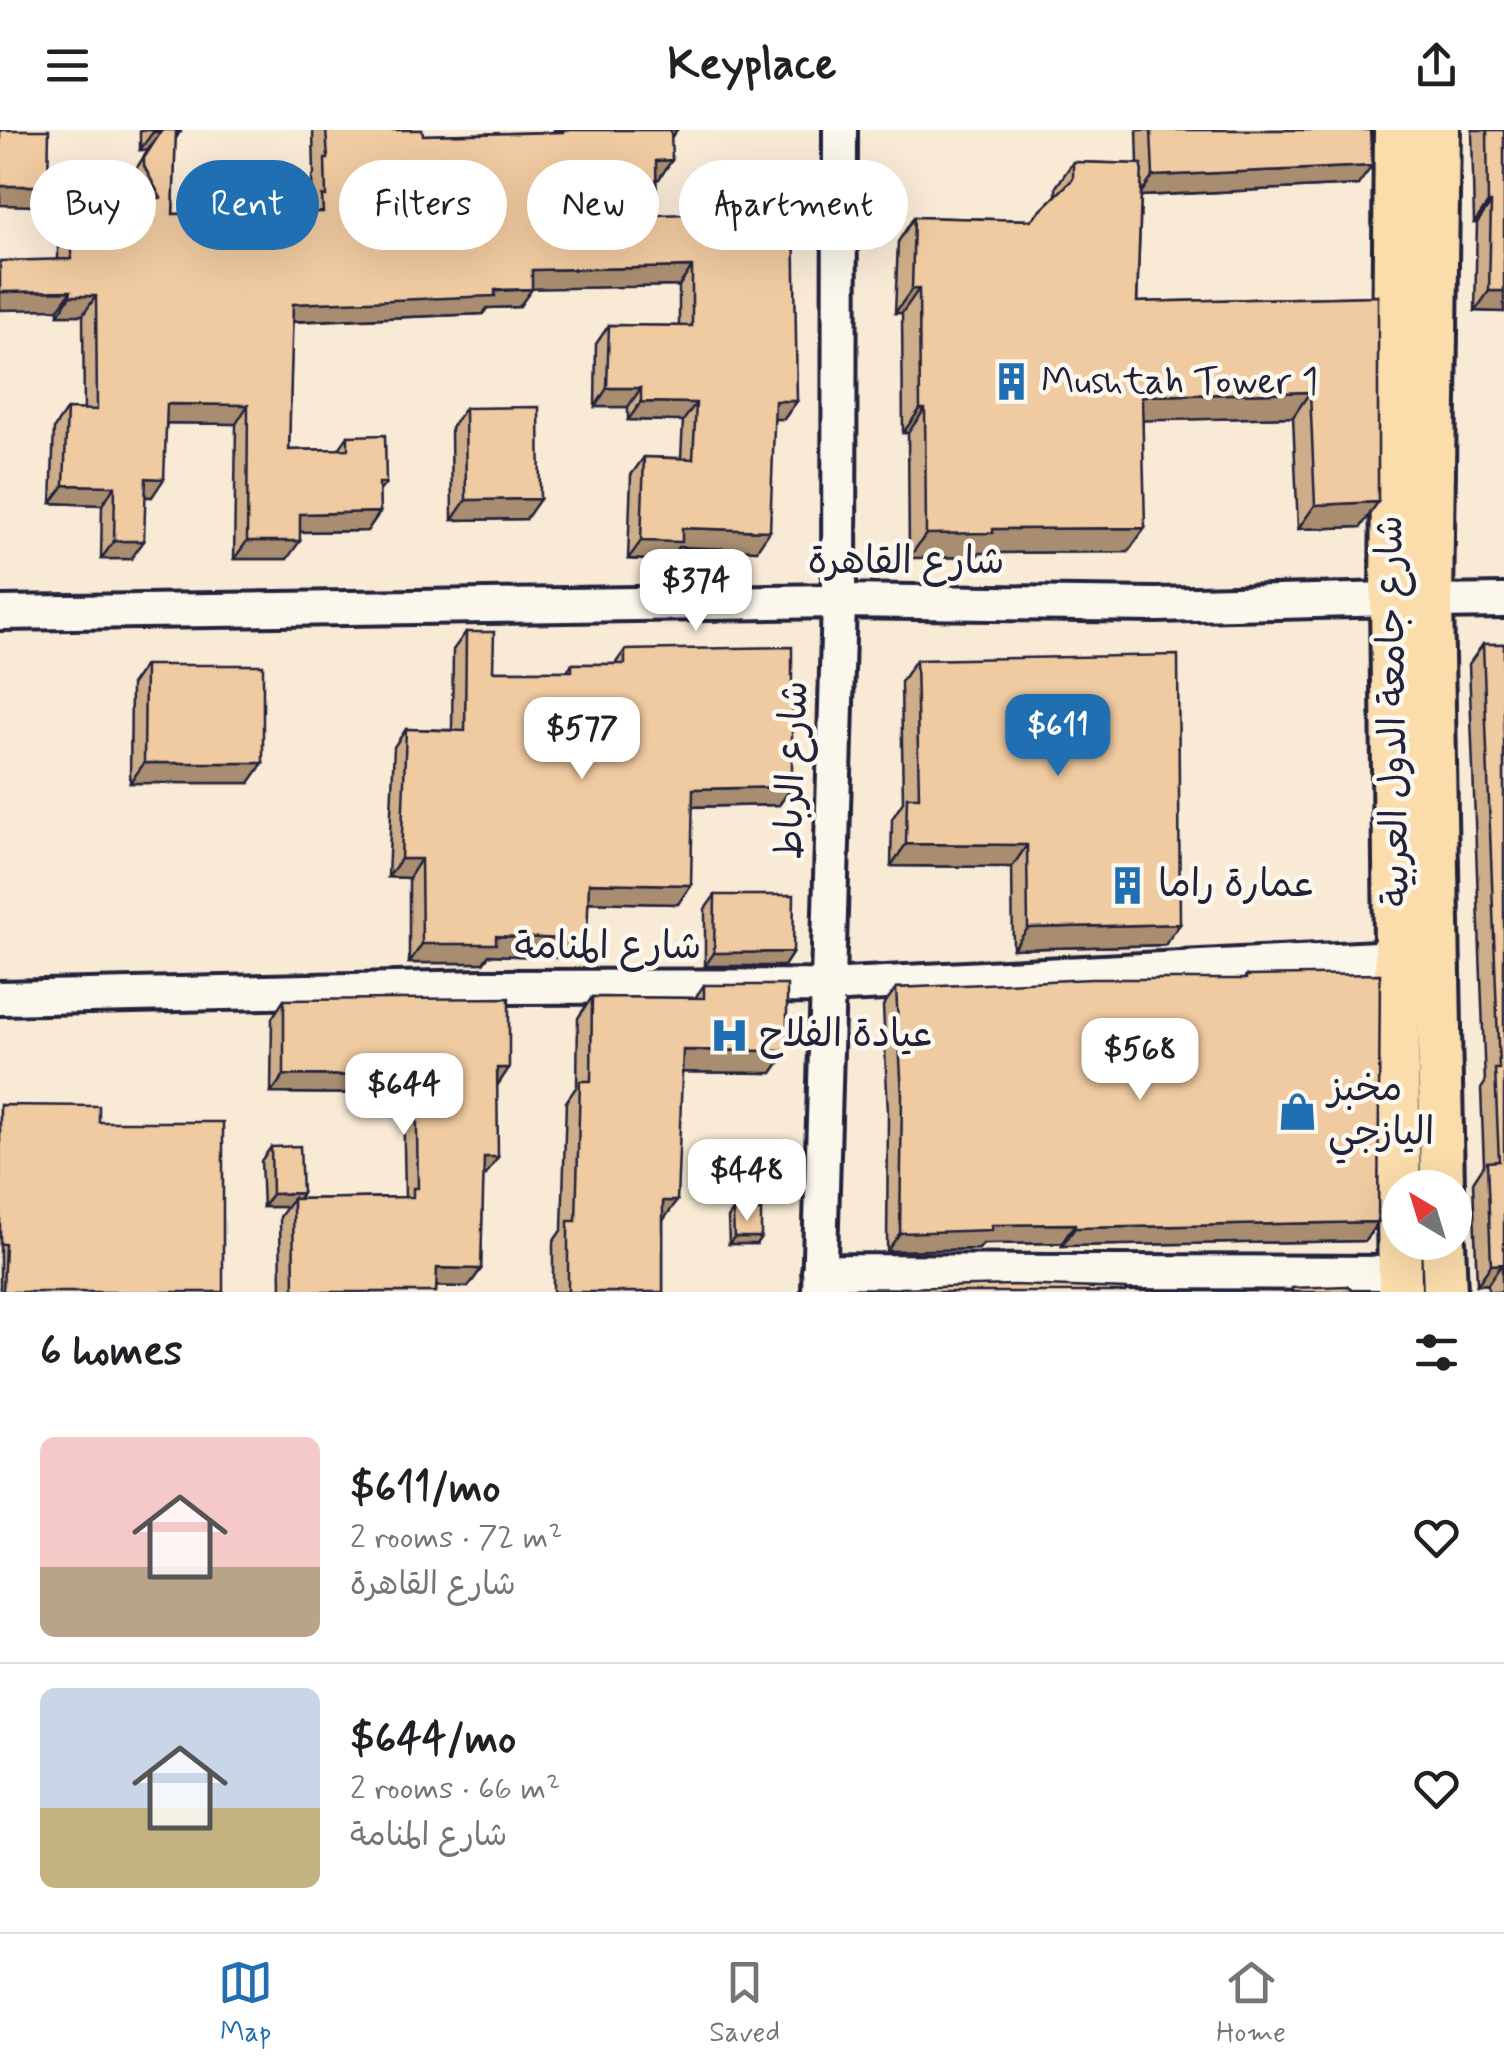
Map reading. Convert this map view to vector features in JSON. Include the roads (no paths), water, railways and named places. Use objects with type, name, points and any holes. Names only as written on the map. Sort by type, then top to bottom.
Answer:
[{"type":"main road","name":"شارع جامعة الدول العربية","points":[[1396,130],[1411,600],[1441,1170]]},
{"type":"main road","name":"شارع جامعة الدول العربية","points":[[1400,1282],[1397,958],[1411,600],[1438,130]]},
{"type":"main road","points":[[1444,1260],[1445,1292]]},
{"type":"street","name":"شارع الرباط","points":[[819,1282],[839,600],[840,130]]},
{"type":"street","name":"شارع القاهرة","points":[[0,613],[839,600],[1156,605],[1504,601]]},
{"type":"street","name":"شارع المنامة","points":[[0,998],[483,987],[826,986],[1397,958]]},
{"type":"street","points":[[819,1282],[1400,1282]]},
{"type":"place","name":"Mushtah Tower 1","points":[[1011,382]]},
{"type":"place","name":"عمارة راما","points":[[1128,885]]},
{"type":"place","name":"عيادة الفلاح","points":[[729,1035]]},
{"type":"place","name":"مخبز اليازجي","points":[[1298,1111]]}]
